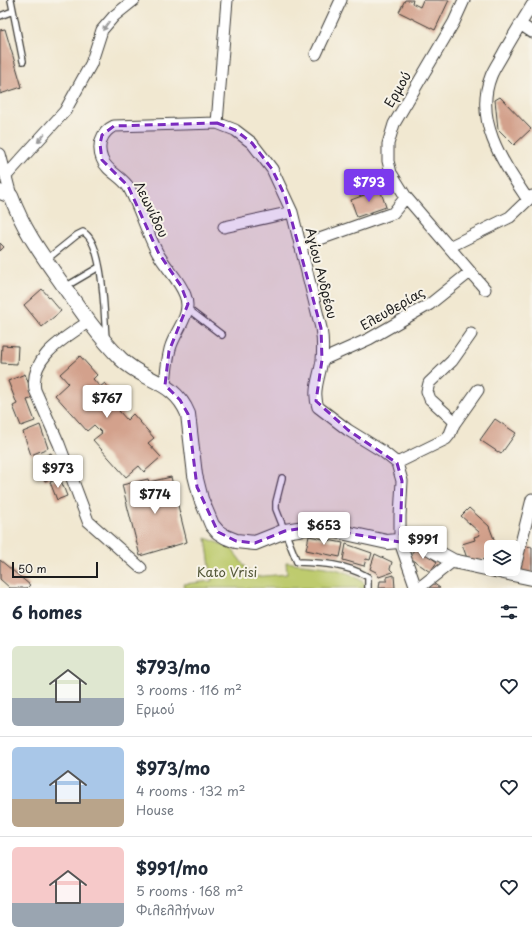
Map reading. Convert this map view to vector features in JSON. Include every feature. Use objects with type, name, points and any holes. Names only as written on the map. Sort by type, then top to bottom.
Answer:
[{"type":"street","points":[[6,176],[65,111],[91,64],[102,30],[114,16],[134,0]]},
{"type":"street","points":[[217,122],[227,0]]},
{"type":"street","points":[[316,54],[341,0]]},
{"type":"street","name":"Ερμού","points":[[464,0],[454,22],[406,100],[394,124],[388,144],[388,161],[391,173],[406,197],[485,289]]},
{"type":"street","points":[[449,246],[510,216],[530,198],[503,162],[488,123],[486,107],[487,89],[491,75],[532,5]]},
{"type":"street","points":[[520,24],[532,32]]},
{"type":"street","name":"Αγίου Ανδρέου","points":[[217,122],[235,130],[252,143],[272,169],[292,212],[322,328],[322,360],[315,394],[318,407],[348,430],[382,451],[397,463]]},
{"type":"street","name":"Λεωνίδου","points":[[188,309],[188,304],[181,286],[158,252],[128,186],[107,168],[102,160],[100,144],[102,135],[107,129],[114,126],[217,122]]},
{"type":"street","points":[[0,154],[6,176],[6,194],[23,226],[88,322],[127,364],[165,385],[180,400],[188,414],[197,487],[209,518],[218,532],[236,542],[248,543],[255,543],[284,531],[311,527],[387,542],[410,540],[453,560],[484,568]]},
{"type":"street","points":[[300,246],[393,213],[406,197]]},
{"type":"street","points":[[224,227],[292,212]]},
{"type":"street","name":"Ελευθερίας","points":[[322,360],[369,338],[430,304],[470,272]]},
{"type":"street","points":[[165,385],[169,350],[188,309]]},
{"type":"street","points":[[88,322],[59,341],[40,362],[33,380],[35,390],[59,444],[88,521],[141,568]]},
{"type":"street","points":[[454,424],[453,420],[427,395],[427,387],[430,382],[452,362],[471,334]]},
{"type":"street","points":[[453,560],[418,588],[400,542],[402,480],[397,463],[446,439],[454,424],[478,390]]},
{"type":"street","points":[[520,547],[532,499]]},
{"type":"street","points":[[519,576],[532,578]]},
{"type":"lane","points":[[11,0],[23,61]]},
{"type":"lane","points":[[0,16],[13,11]]},
{"type":"lane","points":[[46,260],[77,235],[83,232],[89,235],[95,247],[100,267],[106,343]]},
{"type":"lane","points":[[64,287],[100,267]]},
{"type":"lane","points":[[188,309],[222,335]]},
{"type":"lane","points":[[282,478],[276,506],[284,531],[297,562],[331,563],[356,570],[368,577],[368,588]]},
{"type":"highlighted area","points":[[217,123],[235,130],[252,143],[272,169],[285,196],[321,328],[322,360],[316,401],[348,430],[397,463],[402,481],[400,542],[311,527],[285,531],[255,543],[236,541],[218,532],[197,487],[188,414],[180,400],[165,385],[169,351],[188,304],[181,286],[158,252],[128,186],[102,160],[100,144],[102,135],[114,126]]},
{"type":"green space","name":"Kato Vrisi","points":[[206,538],[231,548],[253,577],[287,574],[286,562],[327,567],[348,573],[365,584],[365,588],[185,588],[184,584],[212,581]]},
{"type":"building","points":[[405,0],[413,0],[412,3],[420,7],[423,0],[449,0],[435,30],[399,12]]},
{"type":"building","points":[[5,29],[22,87],[0,94],[0,30]]},
{"type":"building","points":[[500,97],[531,129],[514,145],[498,129],[495,100]]},
{"type":"building","points":[[380,189],[386,207],[357,217],[351,200]]},
{"type":"building","points":[[0,243],[4,247],[0,251]]},
{"type":"building","points":[[42,289],[61,311],[42,327],[24,305]]},
{"type":"building","points":[[2,345],[18,346],[17,364],[1,363]]},
{"type":"building","points":[[80,356],[97,375],[93,379],[100,387],[105,383],[125,406],[119,411],[127,420],[133,414],[154,438],[148,443],[161,457],[144,472],[139,466],[126,477],[93,440],[102,433],[94,425],[87,431],[55,395],[68,383],[60,374]]},
{"type":"building","points":[[25,374],[34,398],[27,400],[35,421],[21,426],[13,406],[17,404],[8,381]]},
{"type":"building","points":[[495,419],[516,433],[501,454],[480,440]]},
{"type":"building","points":[[40,425],[48,448],[31,455],[23,432]]},
{"type":"building","points":[[51,453],[60,474],[45,481],[36,460]]},
{"type":"building","points":[[171,477],[187,542],[140,556],[122,485],[148,479],[149,482]]},
{"type":"building","points":[[60,478],[67,496],[57,500],[50,482]]},
{"type":"building","points":[[469,508],[489,526],[494,540],[484,540],[484,559],[469,564],[462,544],[475,540],[474,537],[480,535],[479,532],[461,516]]},
{"type":"building","points":[[309,536],[343,543],[340,557],[306,550]]},
{"type":"building","points":[[346,544],[372,553],[370,560],[366,559],[364,566],[343,560]]},
{"type":"building","points":[[525,546],[532,547],[532,573],[520,570],[520,563]]},
{"type":"building","points":[[416,547],[437,562],[430,572],[409,557]]},
{"type":"building","points":[[375,554],[392,562],[390,569],[393,572],[379,577],[376,572],[370,569]]},
{"type":"building","points":[[0,560],[30,585],[27,588],[10,588],[0,579]]},
{"type":"building","points":[[394,575],[395,588],[379,588],[380,581],[387,581],[387,577]]},
{"type":"building","points":[[433,583],[440,588],[430,588],[428,586]]}]
